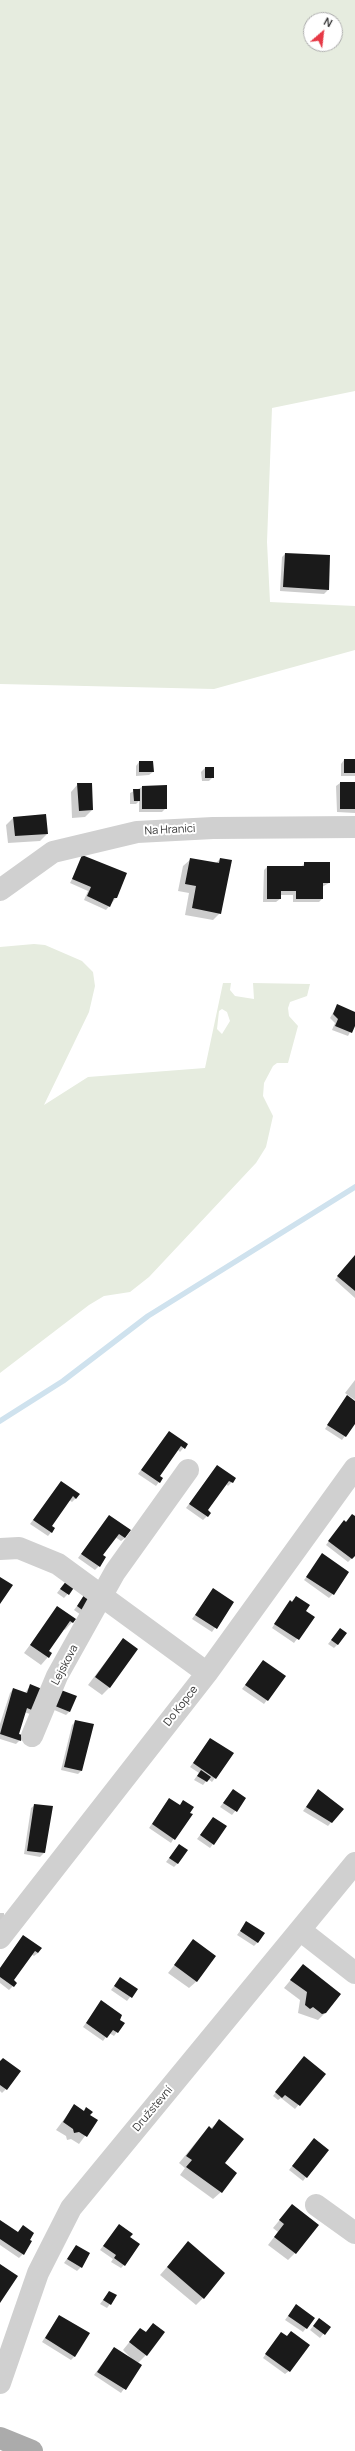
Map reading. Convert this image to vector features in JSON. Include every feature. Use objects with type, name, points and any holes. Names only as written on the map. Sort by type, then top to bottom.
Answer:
[{"type":"main road","points":[[0,2438],[32,2451]]},
{"type":"street","name":"Na Hranici","points":[[0,890],[53,852],[137,832],[213,828],[355,827]]},
{"type":"street","name":"Do Kopce","points":[[0,1938],[207,1673],[355,1468]]},
{"type":"street","name":"Lejskova","points":[[32,1736],[57,1676],[115,1572],[188,1470]]},
{"type":"street","points":[[0,1549],[18,1548],[58,1564],[207,1673]]},
{"type":"street","name":"Družstevní","points":[[0,2383],[38,2273],[71,2208],[355,1862]]},
{"type":"street","points":[[300,1930],[355,1973]]},
{"type":"street","points":[[316,2205],[355,2233]]},
{"type":"shaded area","points":[[0,0],[355,0],[355,391],[272,408],[267,542],[270,602],[355,606],[355,650],[214,689],[0,684]]},
{"type":"shaded area","points":[[34,944],[45,945],[82,961],[93,972],[95,986],[89,1012],[44,1105],[88,1077],[205,1068],[223,983],[231,983],[230,990],[235,996],[254,999],[253,983],[310,984],[307,996],[290,1002],[288,1008],[289,1016],[298,1026],[288,1063],[277,1063],[273,1066],[264,1083],[263,1096],[273,1116],[266,1147],[256,1163],[149,1277],[130,1292],[104,1296],[89,1305],[0,1373],[0,947]],"holes":[[[222,1009],[227,1012],[230,1021],[222,1034],[217,1029],[219,1011]]]},
{"type":"building","points":[[285,553],[330,555],[329,590],[283,587]]},
{"type":"building","points":[[344,759],[355,759],[355,773],[344,773]]},
{"type":"building","points":[[139,761],[153,761],[154,772],[139,772]]},
{"type":"building","points":[[205,767],[214,767],[214,778],[205,778]]},
{"type":"building","points":[[340,782],[355,782],[355,809],[340,809]]},
{"type":"building","points":[[77,783],[92,783],[93,810],[79,811]]},
{"type":"building","points":[[167,785],[167,809],[142,809],[142,786]]},
{"type":"building","points":[[133,789],[140,789],[140,801],[134,801]]},
{"type":"building","points":[[46,814],[48,834],[15,836],[13,817]]},
{"type":"building","points":[[82,855],[127,873],[117,898],[114,898],[110,907],[87,896],[91,887],[72,879]]},
{"type":"building","points":[[190,858],[219,863],[220,858],[232,860],[221,914],[192,908],[196,886],[185,884]]},
{"type":"building","points":[[304,862],[330,862],[330,883],[323,883],[323,899],[296,899],[296,891],[281,891],[281,899],[267,899],[267,866],[304,866]]},
{"type":"building","points":[[337,1004],[355,1012],[355,1026],[352,1033],[335,1026],[338,1019],[333,1014]]},
{"type":"building","points":[[355,1255],[355,1291],[337,1276]]},
{"type":"building","points":[[347,1395],[355,1401],[355,1424],[346,1437],[327,1425]]},
{"type":"building","points":[[169,1431],[188,1444],[185,1449],[181,1446],[160,1476],[163,1478],[160,1483],[141,1470]]},
{"type":"building","points":[[217,1465],[236,1478],[233,1483],[229,1481],[208,1510],[211,1513],[208,1517],[189,1504]]},
{"type":"building","points":[[61,1481],[80,1494],[76,1499],[73,1496],[52,1526],[55,1528],[52,1533],[33,1520]]},
{"type":"building","points":[[352,1514],[355,1516],[355,1556],[352,1559],[328,1541],[344,1520],[346,1522]]},
{"type":"building","points":[[109,1515],[131,1530],[125,1538],[119,1534],[103,1555],[106,1557],[100,1567],[81,1554]]},
{"type":"building","points":[[322,1553],[349,1572],[334,1595],[306,1577]]},
{"type":"building","points":[[0,1577],[13,1585],[0,1604]]},
{"type":"building","points":[[67,1580],[75,1586],[69,1595],[60,1589]]},
{"type":"building","points":[[213,1588],[234,1602],[217,1629],[195,1615]]},
{"type":"building","points":[[86,1592],[94,1598],[85,1612],[77,1606]]},
{"type":"building","points":[[296,1596],[310,1605],[306,1611],[315,1617],[299,1640],[274,1624],[290,1600],[292,1602]]},
{"type":"building","points":[[57,1606],[76,1619],[73,1623],[70,1621],[49,1651],[52,1653],[49,1658],[30,1645]]},
{"type":"building","points":[[340,1628],[347,1633],[338,1645],[331,1640]]},
{"type":"building","points":[[123,1638],[138,1649],[110,1688],[95,1677]]},
{"type":"building","points":[[263,1660],[286,1676],[268,1701],[245,1685]]},
{"type":"building","points":[[30,1684],[42,1689],[34,1711],[27,1708],[19,1734],[22,1735],[21,1741],[0,1734],[13,1688],[27,1693]]},
{"type":"building","points":[[61,1690],[77,1696],[70,1712],[55,1706]]},
{"type":"building","points":[[75,1720],[94,1724],[82,1771],[64,1767]]},
{"type":"building","points":[[210,1738],[234,1753],[216,1779],[193,1763]]},
{"type":"building","points":[[201,1770],[211,1777],[207,1782],[197,1776]]},
{"type":"building","points":[[233,1789],[246,1798],[237,1812],[223,1803]]},
{"type":"building","points":[[318,1789],[344,1809],[332,1823],[306,1807]]},
{"type":"building","points":[[169,1798],[180,1805],[183,1800],[194,1807],[190,1813],[193,1814],[175,1840],[152,1824]]},
{"type":"building","points":[[34,1804],[53,1806],[45,1853],[27,1851]]},
{"type":"building","points":[[213,1817],[227,1826],[214,1845],[200,1835]]},
{"type":"building","points":[[179,1844],[188,1850],[178,1864],[169,1858]]},
{"type":"building","points":[[246,1921],[265,1933],[258,1943],[240,1931]]},
{"type":"building","points":[[23,1935],[42,1948],[38,1953],[35,1951],[14,1980],[17,1983],[14,1987],[0,1977],[0,1968]]},
{"type":"building","points":[[193,1939],[216,1956],[197,1982],[174,1965]]},
{"type":"building","points":[[303,1964],[341,1994],[326,2013],[322,2014],[313,2007],[310,2009],[305,2005],[307,1992],[290,1980]]},
{"type":"building","points":[[120,1977],[138,1989],[132,1998],[114,1986]]},
{"type":"building","points":[[101,2000],[122,2015],[120,2020],[125,2023],[118,2033],[113,2030],[107,2038],[86,2023]]},
{"type":"building","points":[[304,2056],[326,2074],[300,2106],[285,2095],[282,2098],[275,2092]]},
{"type":"building","points":[[3,2058],[21,2071],[7,2090],[0,2085],[0,2061]]},
{"type":"building","points":[[74,2104],[84,2111],[86,2107],[93,2112],[90,2115],[98,2120],[87,2137],[79,2132],[74,2133],[73,2129],[63,2122]]},
{"type":"building","points":[[219,2119],[244,2139],[225,2163],[237,2173],[222,2193],[186,2167],[192,2160],[186,2156],[209,2126],[212,2129]]},
{"type":"building","points":[[314,2138],[329,2150],[307,2178],[292,2166]]},
{"type":"building","points":[[292,2204],[319,2225],[296,2254],[274,2237],[284,2224],[279,2220]]},
{"type":"building","points":[[0,2220],[18,2232],[23,2225],[34,2233],[30,2240],[32,2241],[24,2255],[0,2239]]},
{"type":"building","points":[[119,2224],[133,2234],[130,2237],[140,2244],[125,2266],[114,2258],[116,2255],[103,2246]]},
{"type":"building","points":[[188,2241],[225,2273],[204,2299],[167,2267]]},
{"type":"building","points":[[76,2245],[90,2253],[82,2268],[67,2259]]},
{"type":"building","points":[[0,2264],[18,2276],[0,2303]]},
{"type":"building","points":[[109,2291],[117,2295],[111,2305],[103,2300]]},
{"type":"building","points":[[296,2304],[315,2318],[307,2329],[288,2316]]},
{"type":"building","points":[[59,2315],[90,2333],[75,2357],[45,2338]]},
{"type":"building","points":[[319,2318],[331,2327],[325,2335],[313,2326]]},
{"type":"building","points":[[153,2323],[165,2332],[147,2356],[129,2342],[140,2328],[146,2332]]},
{"type":"building","points":[[291,2331],[310,2345],[290,2372],[265,2354],[281,2332],[287,2336]]},
{"type":"building","points":[[114,2347],[142,2365],[126,2390],[97,2372]]},
{"type":"waterway","points":[[0,1421],[63,1381],[148,1316],[355,1187]]}]
